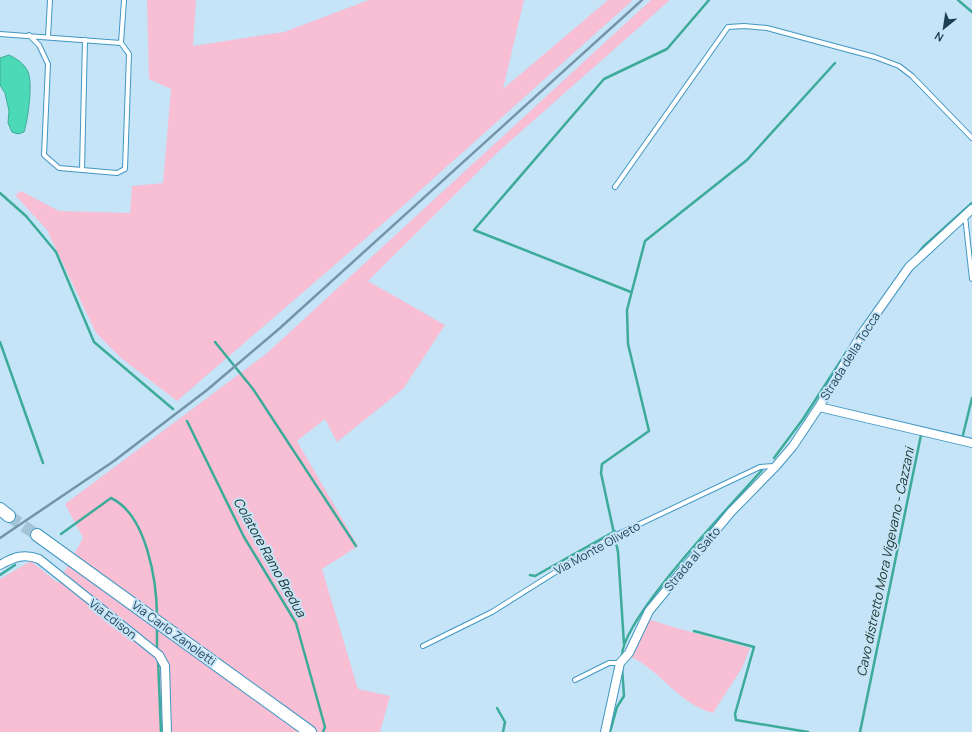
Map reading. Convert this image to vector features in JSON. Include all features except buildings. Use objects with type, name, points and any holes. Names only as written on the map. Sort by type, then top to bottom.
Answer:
[{"type":"main road","name":"Via Carlo Zanoletti","points":[[36,535],[310,732]]},
{"type":"street","name":"Strada della Tocca","points":[[965,441],[819,407],[861,335],[909,267],[972,209]]},
{"type":"street","name":"Strada al Salto","points":[[605,732],[622,661],[629,653],[649,611],[732,512],[793,446],[819,407]]},
{"type":"street","name":"Via Edison","points":[[0,565],[12,558],[27,555],[39,559],[157,654],[165,666],[167,732]]},
{"type":"lane","points":[[48,37],[50,0]]},
{"type":"lane","points":[[29,35],[39,45],[48,64],[44,155],[59,168],[117,173],[125,169],[129,54],[121,43],[124,0]]},
{"type":"lane","points":[[615,187],[728,27],[744,26],[767,28],[875,57],[899,66],[912,76],[972,138]]},
{"type":"lane","points":[[0,34],[121,43]]},
{"type":"lane","points":[[82,170],[85,40]]},
{"type":"lane","points":[[965,215],[972,278]]},
{"type":"lane","name":"Via Monte Oliveto","points":[[423,646],[492,612],[612,537],[760,467],[776,466]]},
{"type":"lane","points":[[575,680],[609,663],[622,661]]},
{"type":"shaded area","points":[[147,0],[196,0],[193,46],[284,32],[369,0],[524,0],[503,89],[608,0],[633,0],[395,213],[177,401],[121,358],[96,333],[47,230],[15,195],[21,191],[59,211],[130,213],[132,186],[163,183],[171,89],[149,79]]},
{"type":"shaded area","points":[[651,0],[670,0],[499,151],[368,281],[445,325],[403,389],[337,442],[325,419],[297,441],[358,546],[322,569],[358,689],[390,696],[380,732],[0,732],[0,579],[31,561],[58,583],[83,538],[65,504],[266,354]]},
{"type":"shaded area","points":[[9,55],[22,64],[26,69],[30,84],[27,119],[24,132],[18,134],[12,132],[8,123],[9,111],[5,93],[0,85],[0,58]]},
{"type":"shaded area","points":[[648,619],[750,648],[742,668],[713,713],[690,703],[642,663],[631,657]]},
{"type":"waterway","name":"Cavo distretto Mora Vigevano - Cazzani","points":[[631,292],[474,230],[604,79],[667,49],[709,0]]},
{"type":"waterway","points":[[958,0],[972,12]]},
{"type":"waterway","name":"Cavo distretto Mora Vigevano - Cazzani","points":[[624,644],[618,552],[601,473],[602,464],[649,431],[628,344],[627,310],[645,241],[747,160],[835,63]]},
{"type":"waterway","name":"Colatore Ramo Bredua","points":[[0,193],[26,216],[56,252],[94,342],[173,409]]},
{"type":"waterway","points":[[916,256],[923,247],[972,203]]},
{"type":"waterway","points":[[0,342],[43,463]]},
{"type":"waterway","points":[[215,342],[253,389],[356,546]]},
{"type":"waterway","points":[[774,458],[803,419],[849,348]]},
{"type":"waterway","name":"Cavo distretto Mora Vigevano - Cazzani","points":[[962,439],[972,398]]},
{"type":"waterway","name":"Colatore Ramo Bredua","points":[[187,421],[244,537],[296,623],[325,727],[323,732]]},
{"type":"waterway","name":"Cavo distretto Mora Vigevano - Cazzani","points":[[860,732],[921,435],[924,435]]},
{"type":"waterway","name":"Cavo distretto Mora Vigevano - Cazzani","points":[[622,658],[626,641],[638,618],[657,591],[680,562],[762,470]]},
{"type":"waterway","points":[[61,534],[111,498],[123,507],[133,519],[148,551],[155,586],[157,618]]},
{"type":"waterway","name":"Cavo distretto Mora Vigevano - Cazzani","points":[[530,575],[535,576],[615,531]]},
{"type":"waterway","points":[[0,575],[15,565]]},
{"type":"waterway","points":[[157,627],[157,652]]},
{"type":"waterway","name":"Cavo distretto Mora Vigevano - Cazzani","points":[[694,631],[754,647],[735,714],[736,720],[808,732]]},
{"type":"waterway","points":[[158,659],[161,732]]},
{"type":"waterway","name":"Cavo distretto Mora Vigevano - Cazzani","points":[[610,732],[617,707],[624,696],[622,667]]},
{"type":"waterway","name":"Cavo distretto Mora Vigevano - Cazzani","points":[[497,708],[505,722],[503,732]]},
{"type":"tunnel","points":[[9,516],[37,535]]},
{"type":"railway","points":[[0,538],[114,461],[207,390],[280,328],[642,0]]}]
